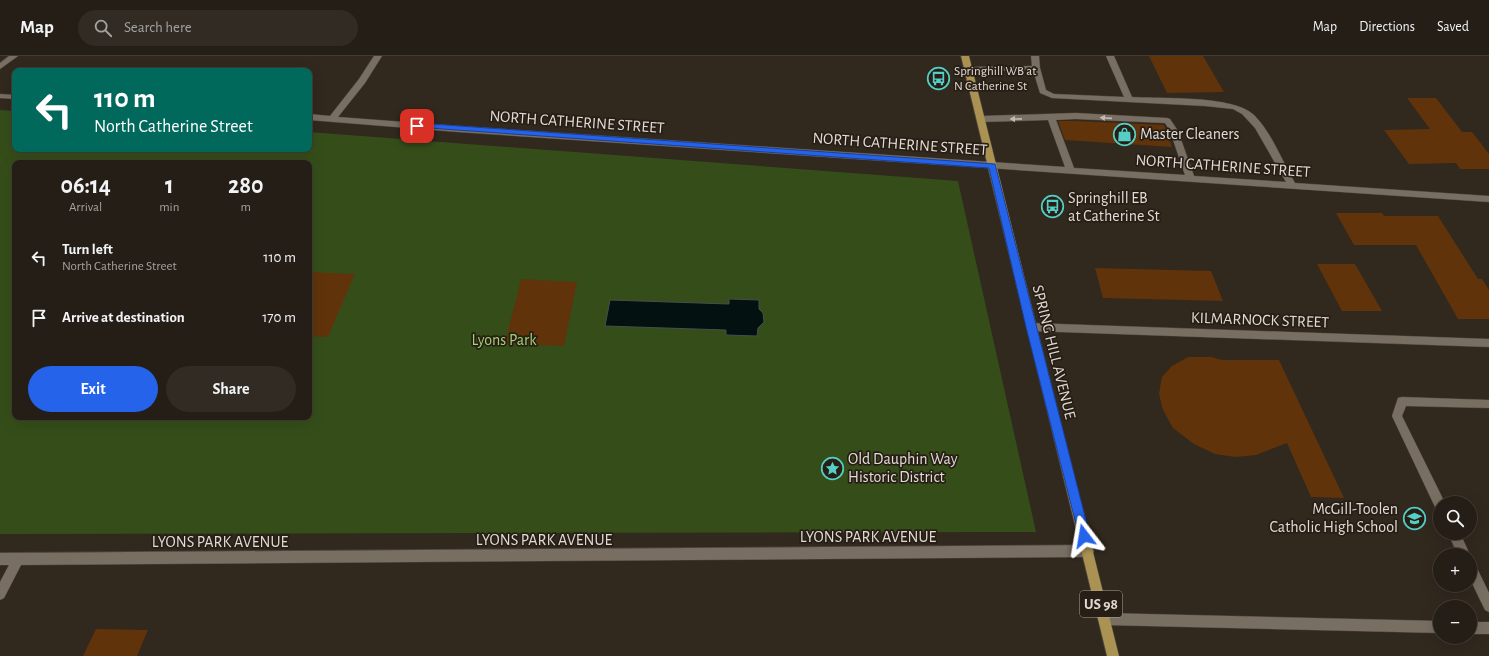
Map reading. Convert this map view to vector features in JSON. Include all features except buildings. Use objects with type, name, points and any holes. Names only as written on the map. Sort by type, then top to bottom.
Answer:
[{"type":"main road","name":"SPRING HILL AVENUE","points":[[965,56],[1030,327],[1088,551],[1113,656]]},
{"type":"street","points":[[0,67],[14,56]]},
{"type":"street","points":[[333,118],[362,81],[378,56]]},
{"type":"street","points":[[1035,56],[1036,68],[1043,91],[1052,96],[1224,105],[1244,111],[1261,129],[1292,185]]},
{"type":"street","points":[[1110,56],[1129,99]]},
{"type":"street","points":[[969,69],[1036,68]]},
{"type":"street","points":[[0,96],[12,97]]},
{"type":"street","points":[[981,119],[1076,116],[1167,121],[1174,131],[1190,178]]},
{"type":"street","name":"NORTH CATHERINE STREET","points":[[312,117],[445,128],[1489,199]]},
{"type":"street","points":[[1051,117],[1071,171]]},
{"type":"street","name":"KILMARNOCK STREET","points":[[1030,327],[1489,344]]},
{"type":"street","points":[[1436,496],[1397,416],[1402,401],[1489,404]]},
{"type":"street","name":"LYONS PARK AVENUE","points":[[0,559],[312,558],[1088,551]]},
{"type":"street","points":[[0,594],[18,559]]},
{"type":"street","points":[[1477,581],[1489,606]]},
{"type":"street","points":[[1104,618],[1433,627]]},
{"type":"street","points":[[1477,628],[1489,628]]},
{"type":"green space","name":"Lyons Park","points":[[0,110],[12,111],[12,152],[312,152],[312,132],[958,181],[1036,532],[0,534]]},
{"type":"shaded area","points":[[729,299],[759,300],[759,309],[763,313],[764,322],[758,328],[757,336],[726,335],[726,330],[605,326],[610,300],[729,304]]},
{"type":"place","name":"Springhill WB at N Catherine St","points":[[939,78]]},
{"type":"place","name":"Master Cleaners","points":[[1125,134]]},
{"type":"place","name":"Springhill EB at Catherine St","points":[[1053,207]]},
{"type":"place","name":"Old Dauphin Way Historic District","points":[[833,468]]},
{"type":"place","name":"McGill-Toolen Catholic High School","points":[[1414,518]]},
{"type":"route","points":[[417,126],[992,166],[1030,327],[1084,536]]}]
